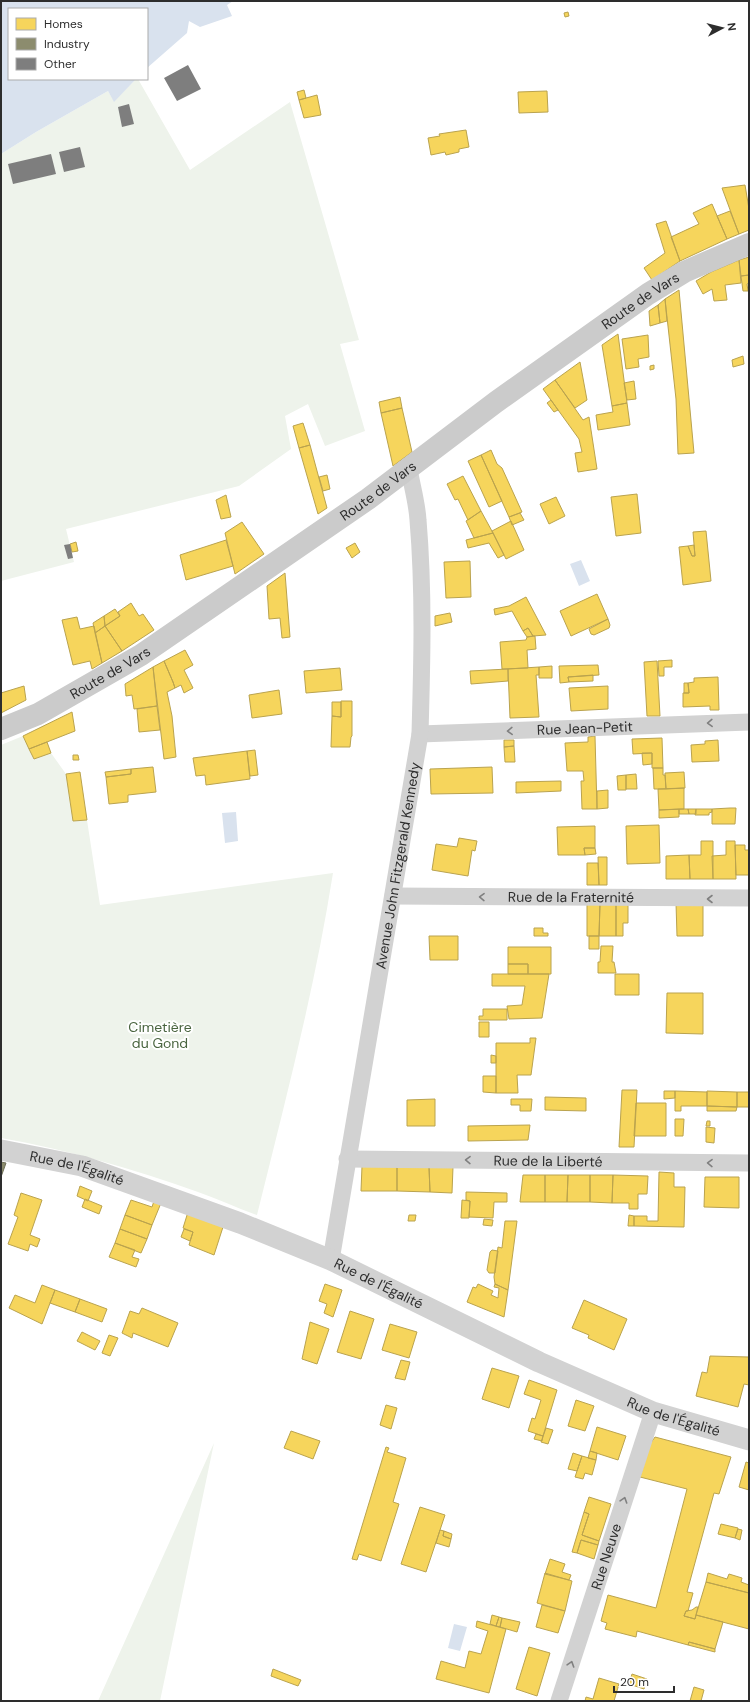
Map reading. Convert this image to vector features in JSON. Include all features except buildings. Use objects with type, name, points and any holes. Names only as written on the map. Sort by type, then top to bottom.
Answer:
[{"type":"main road","name":"Route de Vars","points":[[1,729],[38,714],[141,654],[368,500],[496,402],[648,294],[684,272],[749,244]]},
{"type":"street","name":"Avenue John Fitzgerald Kennedy","points":[[331,1260],[420,734],[422,666],[420,550],[418,519],[409,469]]},
{"type":"street","name":"Rue Jean-Petit","points":[[420,734],[749,722]]},
{"type":"street","name":"Rue de la Fraternité","points":[[393,896],[749,898]]},
{"type":"street","name":"Rue de l'Égalité","points":[[1,1150],[82,1166],[240,1223],[331,1260],[539,1362],[653,1412],[749,1440]]},
{"type":"street","name":"Rue de la Liberté","points":[[347,1159],[749,1164]]},
{"type":"street","name":"Rue Neuve","points":[[559,1701],[653,1412]]},
{"type":"green space","points":[[135,80],[139,80],[190,170],[290,102],[359,340],[340,344],[365,431],[325,446],[308,404],[285,416],[291,449],[239,486],[66,529],[74,562],[1,581],[1,154],[108,91],[114,101]]},
{"type":"green space","name":"Cimetière du Gond","points":[[23,736],[34,759],[51,753],[66,774],[73,821],[87,820],[100,905],[333,873],[326,916],[308,1002],[289,1087],[257,1215],[198,1192],[125,1168],[76,1154],[1,1138],[1,745]]},
{"type":"green space","points":[[214,1443],[160,1701],[98,1701]]},
{"type":"shaded area","points":[[1,1],[233,1],[227,5],[232,16],[200,27],[189,21],[187,33],[148,67],[148,8],[8,8],[8,80],[135,80],[114,102],[108,91],[1,154]]},
{"type":"shaded area","points":[[581,560],[590,581],[579,586],[570,564]]},
{"type":"shaded area","points":[[236,812],[238,841],[225,843],[222,813]]},
{"type":"shaded area","points":[[454,1624],[467,1627],[460,1651],[448,1648]]}]
